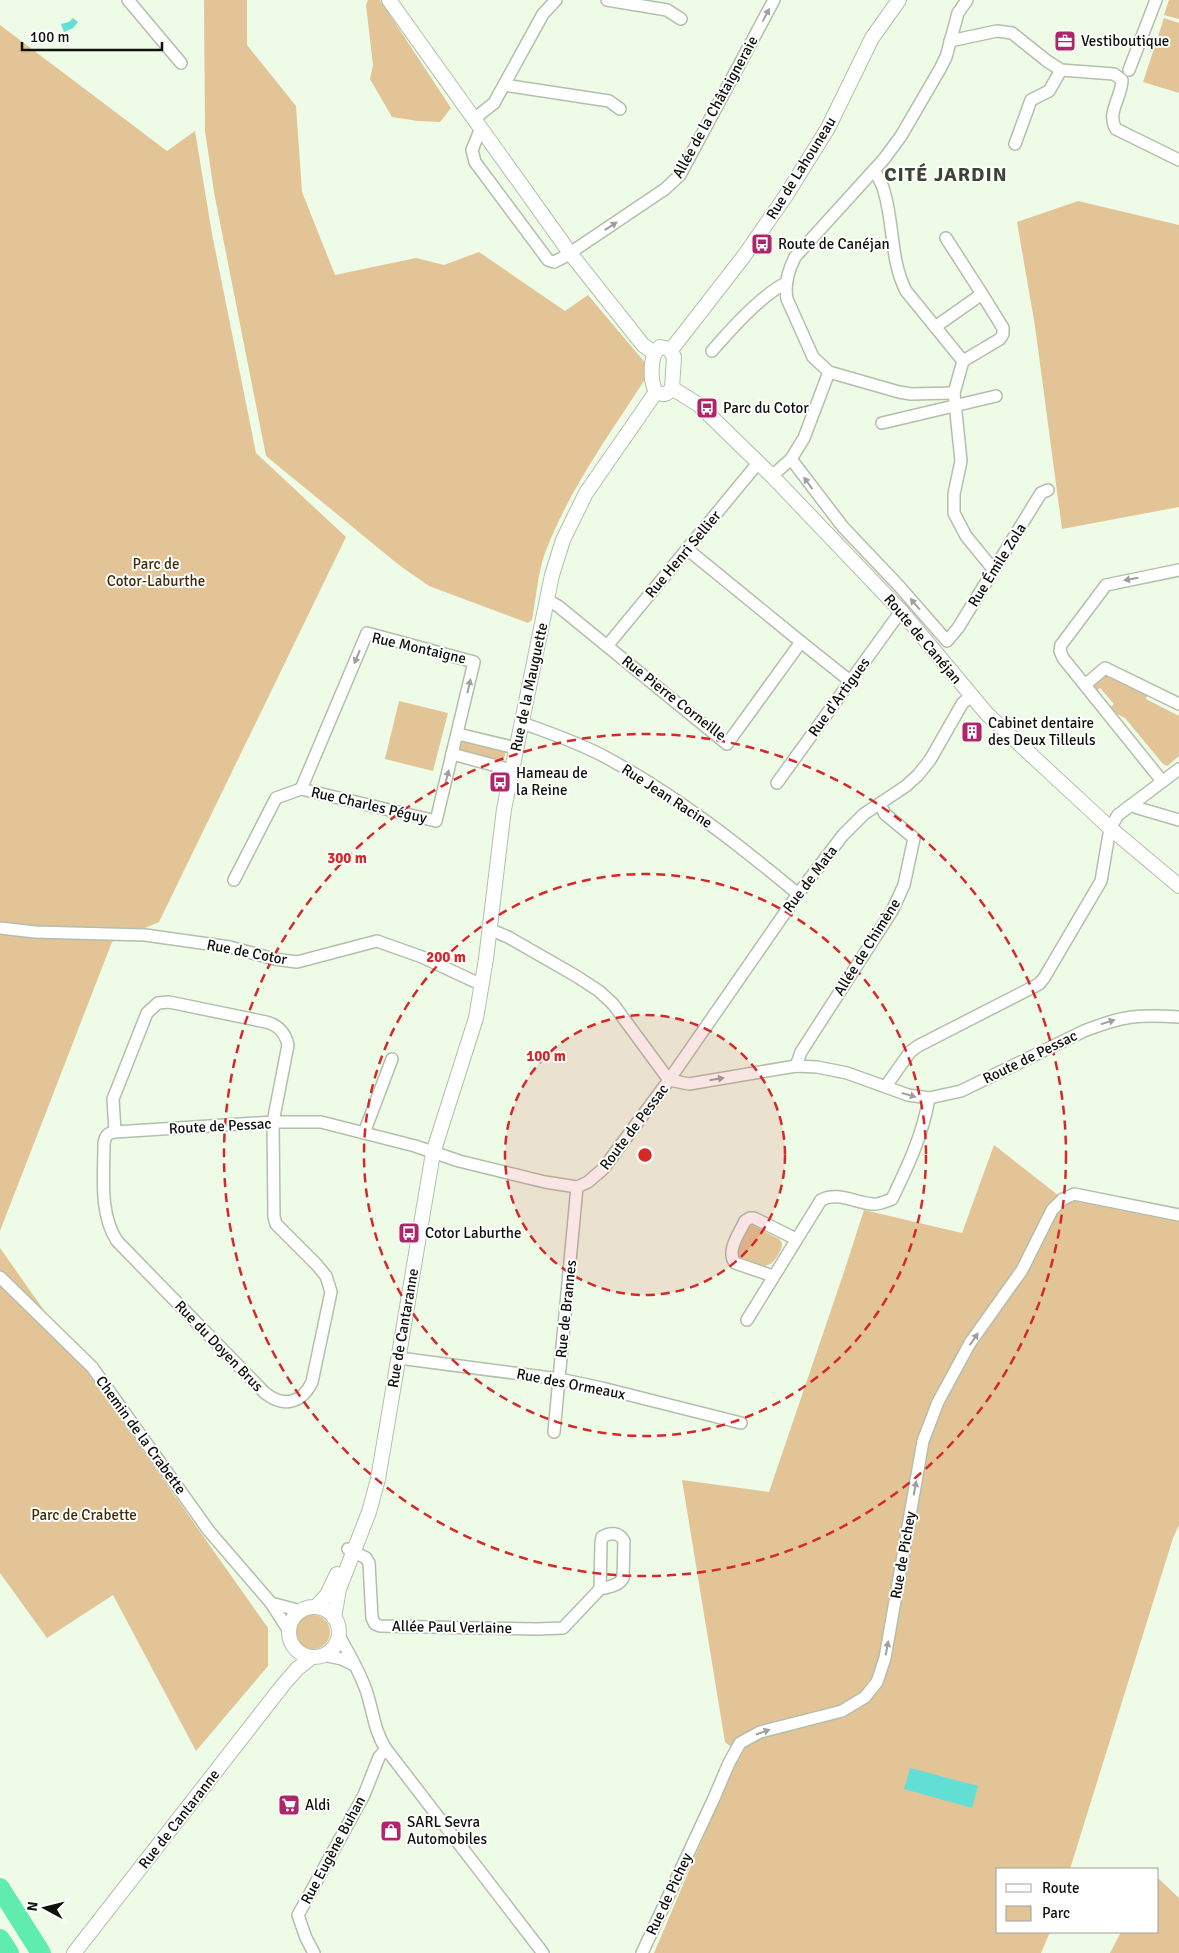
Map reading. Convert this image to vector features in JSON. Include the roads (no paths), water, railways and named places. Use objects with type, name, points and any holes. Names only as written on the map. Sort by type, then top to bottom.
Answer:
[{"type":"highway","points":[[0,1888],[41,1953]]},
{"type":"highway","points":[[0,1939],[9,1953]]},
{"type":"street","points":[[128,0],[181,63]]},
{"type":"street","points":[[389,0],[570,253],[644,345],[654,352]]},
{"type":"street","points":[[477,124],[491,108],[543,14],[556,0]]},
{"type":"street","points":[[607,0],[668,10],[681,19]]},
{"type":"street","name":"Allée de la Châtaigneraie","points":[[477,124],[472,150],[475,162],[548,260],[554,262],[665,190],[680,175],[774,0]]},
{"type":"street","name":"Rue de Lahouneau","points":[[671,350],[744,256],[785,197],[828,128],[872,38],[898,0]]},
{"type":"street","points":[[954,393],[911,394],[899,392],[829,372],[813,357],[787,299],[786,284],[794,257],[874,170],[920,106],[943,63],[958,13],[967,0]]},
{"type":"street","points":[[1156,0],[1125,75],[1113,112],[1112,123],[1116,129],[1179,160]]},
{"type":"street","points":[[950,41],[998,31],[1012,33],[1061,70],[1125,75]]},
{"type":"street","points":[[1014,144],[1031,100],[1049,91],[1061,70]]},
{"type":"street","points":[[504,85],[608,101],[620,109]]},
{"type":"street","points":[[874,170],[885,192],[892,241],[901,282],[963,361]]},
{"type":"street","points":[[946,238],[1003,328],[1003,334],[1000,339],[963,361],[954,393],[961,461],[954,494],[954,513],[966,536],[994,569]]},
{"type":"street","points":[[712,351],[774,289],[786,284]]},
{"type":"street","points":[[935,327],[982,294]]},
{"type":"street","points":[[660,347],[666,347],[671,350],[674,357],[672,388],[667,394],[656,392],[653,384],[654,352],[660,347]]},
{"type":"street","points":[[772,476],[791,459],[804,438],[829,372]]},
{"type":"street","name":"Route de Canéjan","points":[[672,388],[699,405],[772,476],[901,611],[970,696],[1017,743],[1110,828],[1179,886]]},
{"type":"street","name":"Rue de la Mauguette","points":[[433,1152],[471,1036],[482,985],[499,837],[547,600],[563,540],[578,507],[594,479],[656,392]]},
{"type":"street","points":[[882,423],[996,396]]},
{"type":"street","name":"Rue Émile Zola","points":[[791,459],[843,527],[899,586],[947,641],[958,628],[1041,494],[1048,490]]},
{"type":"street","name":"Rue Henri Sellier","points":[[607,646],[758,463]]},
{"type":"street","points":[[687,549],[850,681]]},
{"type":"street","points":[[1162,781],[1062,658],[1060,651],[1061,645],[1106,585],[1179,570]]},
{"type":"street","name":"Rue Pierre Corneille","points":[[547,600],[558,606],[727,744],[801,642]]},
{"type":"street","name":"Rue d'Artigues","points":[[777,784],[901,611]]},
{"type":"street","name":"Rue Montaigne","points":[[301,789],[367,633],[474,662],[436,821]]},
{"type":"street","points":[[1085,685],[1105,668],[1179,704]]},
{"type":"street","name":"Rue de Mata","points":[[669,1080],[798,894],[844,835],[864,814],[906,786],[918,775],[930,760],[962,704],[970,696]]},
{"type":"street","name":"Rue Jean Racine","points":[[522,723],[563,738],[608,759],[665,792],[738,844],[798,894]]},
{"type":"street","points":[[458,734],[516,748]]},
{"type":"street","points":[[452,754],[512,770]]},
{"type":"street","points":[[886,1086],[910,1052],[918,1046],[1034,987],[1044,978],[1101,881],[1110,828],[1118,815],[1179,769]]},
{"type":"street","name":"Rue Charles Péguy","points":[[234,880],[276,798],[301,789],[436,821]]},
{"type":"street","name":"Allée de Chimène","points":[[796,1066],[801,1052],[889,917],[904,885],[914,838],[885,814],[880,804]]},
{"type":"street","points":[[1131,805],[1179,820]]},
{"type":"street","name":"Rue de Cotor","points":[[0,928],[35,932],[145,935],[230,947],[274,959],[297,962],[377,941],[422,958],[482,985]]},
{"type":"street","points":[[489,929],[508,937],[576,976],[599,992],[613,1004],[669,1080]]},
{"type":"street","name":"Rue du Doyen Brus","points":[[167,1002],[266,1022],[280,1029],[288,1045],[273,1122],[274,1217],[276,1224],[326,1276],[331,1292],[312,1382],[303,1396],[285,1402],[272,1399],[117,1241],[109,1225],[105,1206],[104,1144],[105,1137],[111,1133],[113,1099],[147,1013],[158,1004],[167,1002]]},
{"type":"street","name":"Route de Pessac","points":[[111,1133],[273,1122],[321,1122],[499,1171],[577,1187],[596,1176],[603,1169],[669,1080],[689,1084],[796,1066],[817,1067],[847,1073],[908,1095],[929,1098],[961,1091],[1084,1031],[1105,1023],[1146,1015],[1179,1017]]},
{"type":"street","points":[[364,1133],[392,1059]]},
{"type":"street","points":[[747,1320],[821,1200],[827,1197],[874,1204],[892,1199],[912,1159],[927,1112],[929,1098]]},
{"type":"street","name":"Rue de Cantaranne","points":[[334,1618],[339,1590],[383,1444],[433,1152]]},
{"type":"street","name":"Rue de Brannes","points":[[554,1432],[577,1187]]},
{"type":"street","name":"Rue de Pichey","points":[[642,1953],[714,1798],[728,1763],[740,1743],[760,1732],[842,1710],[864,1697],[877,1682],[885,1658],[923,1441],[938,1402],[970,1343],[1022,1270],[1052,1210],[1063,1199],[1074,1194],[1179,1215]]},
{"type":"street","points":[[773,1276],[735,1263],[732,1260],[731,1253],[745,1221],[754,1218],[796,1238]]},
{"type":"street","name":"Chemin de la Crabette","points":[[0,1277],[92,1367],[209,1531],[271,1603],[289,1631]]},
{"type":"street","name":"Rue des Ormeaux","points":[[399,1358],[559,1379],[741,1423]]},
{"type":"street","name":"Allée Paul Verlaine","points":[[351,1550],[366,1558],[369,1563],[372,1618],[375,1624],[380,1626],[563,1628],[600,1590],[621,1583],[623,1578],[624,1541],[619,1535],[614,1533],[608,1533],[602,1537],[600,1590]]},
{"type":"street","name":"Rue de Cantaranne","points":[[316,1607],[327,1595],[351,1550]]},
{"type":"street","points":[[271,1603],[300,1611],[316,1607],[326,1610],[334,1618],[338,1634],[348,1650],[365,1688],[378,1736],[386,1749],[543,1953]]},
{"type":"street","points":[[300,1611],[290,1623],[289,1631],[292,1645],[301,1654],[342,1659],[354,1665]]},
{"type":"street","points":[[318,1656],[334,1647],[338,1634]]},
{"type":"street","name":"Rue de Cantaranne","points":[[283,1685],[291,1665],[292,1645]]},
{"type":"street","name":"Rue de Cantaranne","points":[[74,1953],[283,1685],[297,1669],[318,1656]]},
{"type":"street","name":"Rue Eugène Buhan","points":[[314,1953],[306,1938],[298,1915],[364,1795],[379,1757],[386,1749]]},
{"type":"water","points":[[73,18],[78,22],[73,28],[64,32],[61,24],[69,22]]},
{"type":"water","points":[[910,1768],[978,1786],[972,1808],[904,1789]]},
{"type":"place","name":"Vestiboutique","points":[[1065,41]]},
{"type":"place","name":"Route de Canéjan","points":[[762,244]]},
{"type":"place","name":"Parc du Cotor","points":[[707,408]]},
{"type":"place","name":"Cabinet dentaire des Deux Tilleuls","points":[[972,732]]},
{"type":"place","name":"Hameau de la Reine","points":[[500,782]]},
{"type":"place","name":"Cotor Laburthe","points":[[409,1233]]},
{"type":"place","name":"Aldi","points":[[289,1805]]},
{"type":"place","name":"SARL Sevra Automobiles","points":[[391,1831]]},
{"type":"district","name":"CITÉ JARDIN","points":[[946,174]]},
{"type":"park label","name":"Parc de Cotor-Laburthe","points":[[156,572]]},
{"type":"park label","name":"Parc de Crabette","points":[[84,1515]]}]
